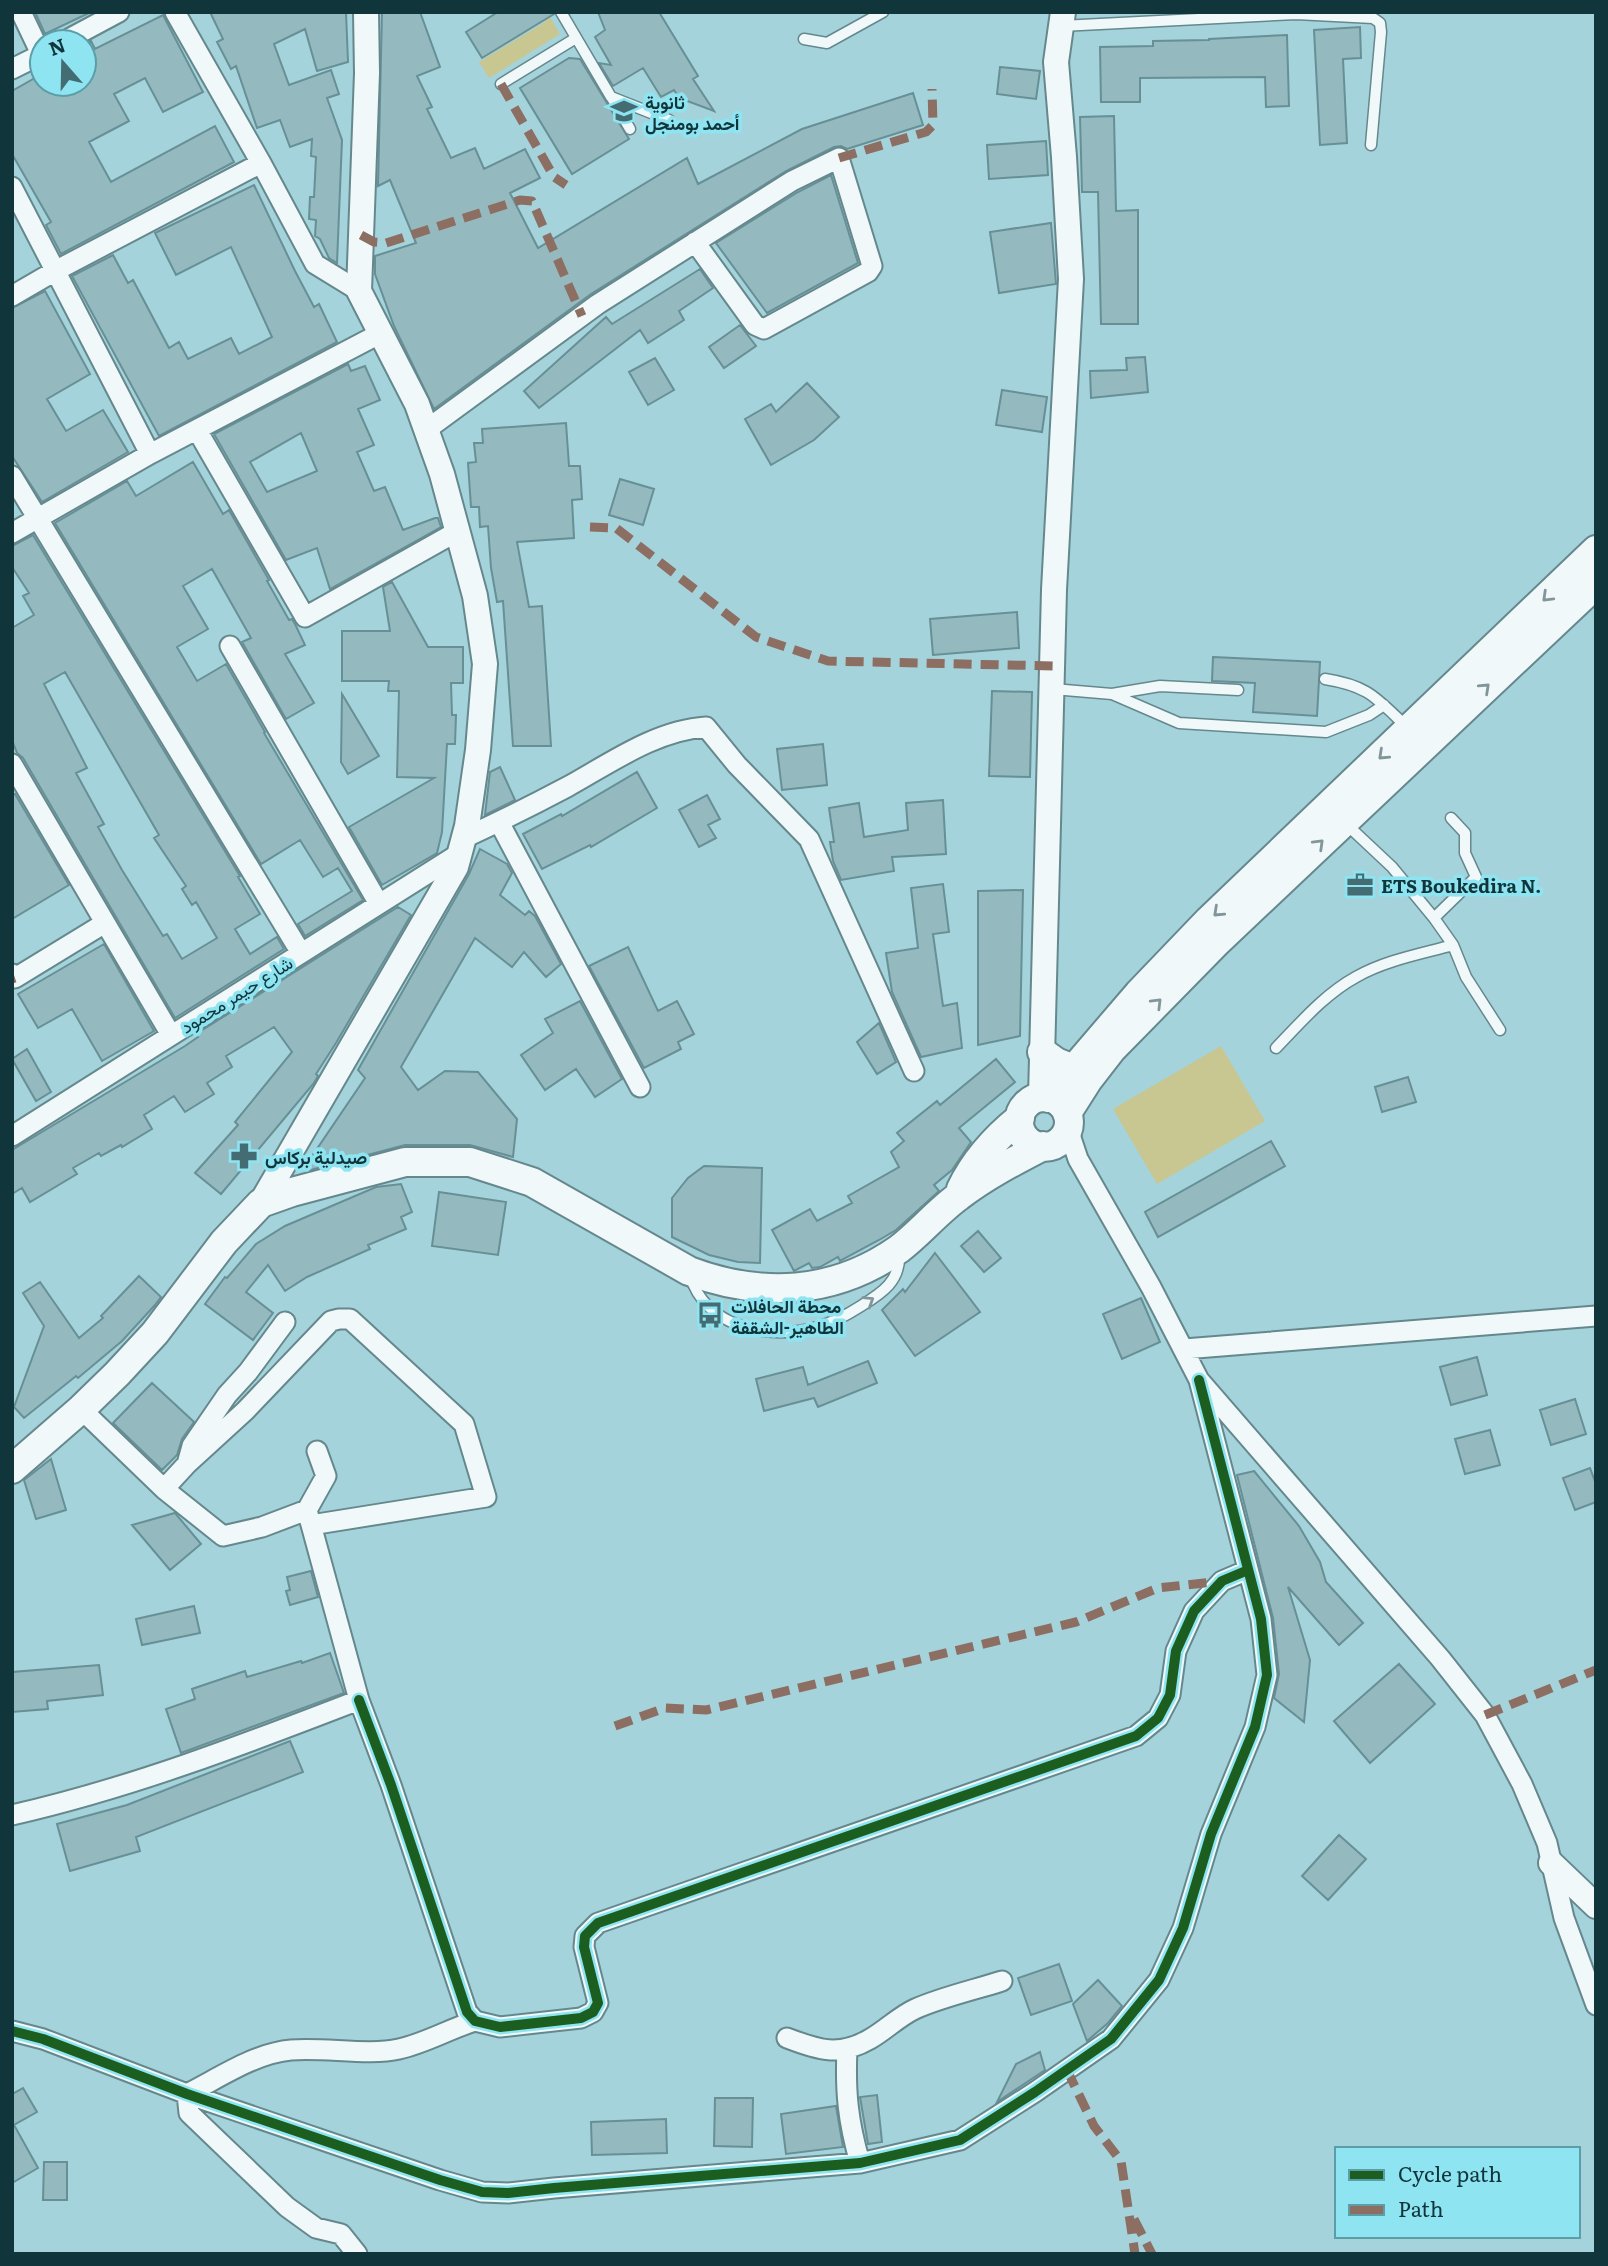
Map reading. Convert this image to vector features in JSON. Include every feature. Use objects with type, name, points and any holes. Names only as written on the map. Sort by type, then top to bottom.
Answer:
[{"type":"main road","points":[[1053,1121],[1073,1069],[1139,993],[1209,920],[1596,550]]},
{"type":"main road","points":[[12,1469],[81,1409],[155,1333],[224,1242],[261,1203],[405,1162],[470,1162],[532,1182],[689,1271],[740,1287],[794,1288],[820,1284],[846,1276],[899,1248],[956,1198],[998,1170],[1053,1121],[1125,1035],[1343,821],[1596,583]]},
{"type":"main road","points":[[1042,1052],[1073,1069]]},
{"type":"main road","points":[[956,1198],[977,1162],[1020,1118],[1027,1104],[1053,1121]]},
{"type":"street","points":[[21,12],[29,28]]},
{"type":"street","points":[[89,28],[118,12]]},
{"type":"street","points":[[175,12],[315,264],[359,291]]},
{"type":"street","points":[[261,1203],[449,879],[462,846],[478,750],[485,664],[475,596],[442,474],[417,404],[359,291],[367,73],[366,12]]},
{"type":"street","points":[[12,2031],[43,2039],[187,2094],[440,2180],[482,2192],[508,2193],[860,2163],[960,2140],[1111,2039],[1159,1980],[1183,1928],[1211,1834],[1255,1727],[1267,1675],[1261,1619],[1199,1380],[1152,1287],[1053,1121],[1042,1052],[1054,590],[1071,279],[1065,157],[1056,62],[1062,19]]},
{"type":"street","points":[[12,69],[28,61]]},
{"type":"street","points":[[426,430],[598,304],[695,242],[808,172],[838,158],[872,266],[868,272],[764,329],[755,325],[695,242]]},
{"type":"street","points":[[12,296],[261,163]]},
{"type":"street","points":[[12,187],[150,454]]},
{"type":"street","points":[[12,533],[150,454],[381,333]]},
{"type":"street","points":[[197,430],[304,617],[458,531]]},
{"type":"street","points":[[12,476],[301,953]]},
{"type":"street","points":[[230,646],[379,904]]},
{"type":"street","name":"شارع حيمر محمود","points":[[12,1136],[379,904],[499,822],[645,745],[686,728],[706,727],[737,765],[809,839],[914,1071]]},
{"type":"street","points":[[12,764],[171,1035]]},
{"type":"street","points":[[499,822],[640,1087]]},
{"type":"street","points":[[12,974],[15,978],[105,923]]},
{"type":"street","points":[[1184,1349],[1596,1317]]},
{"type":"street","points":[[81,1409],[164,1489],[223,1536],[309,1518],[486,1497],[464,1424],[350,1319],[331,1321],[245,1411],[164,1489]]},
{"type":"street","points":[[187,1464],[192,1446],[285,1322]]},
{"type":"street","points":[[1199,1380],[1431,1648],[1485,1715],[1522,1784],[1547,1843],[1564,1918],[1596,2005]]},
{"type":"street","points":[[317,1451],[326,1476],[309,1518],[359,1700],[391,1785],[467,2012],[475,2021]]},
{"type":"street","points":[[187,2094],[269,2054],[290,2050],[396,2050],[425,2042],[475,2021],[500,2027],[581,2018],[593,2012],[598,2003],[584,1947],[585,1936],[598,1923],[1136,1736],[1158,1718],[1170,1695],[1176,1651],[1194,1611],[1222,1581],[1248,1570]]},
{"type":"street","points":[[12,1815],[137,1781],[246,1744],[359,1700]]},
{"type":"street","points":[[1551,1863],[1596,1906]]},
{"type":"street","points":[[787,2038],[827,2051],[847,2049],[870,2039],[917,2008],[1002,1981]]},
{"type":"street","points":[[847,2049],[849,2125],[860,2163]]},
{"type":"street","points":[[187,2094],[188,2113],[287,2207],[316,2228],[341,2234],[357,2254]]},
{"type":"lane","points":[[561,12],[568,17],[576,38],[630,129]]},
{"type":"lane","points":[[804,39],[827,43],[883,12]]},
{"type":"lane","points":[[1062,19],[1296,14],[1373,18],[1380,23],[1381,32],[1371,145]]},
{"type":"lane","points":[[501,84],[576,38]]},
{"type":"lane","points":[[611,97],[669,120]]},
{"type":"lane","points":[[1325,679],[1350,683],[1365,689],[1410,730]]},
{"type":"lane","points":[[1053,689],[1112,694],[1160,686],[1238,690]]},
{"type":"lane","points":[[1112,694],[1179,723],[1326,732],[1369,715],[1384,705]]},
{"type":"lane","points":[[1434,918],[1476,877],[1465,853],[1465,833],[1451,818]]},
{"type":"lane","points":[[1343,821],[1392,867],[1434,918],[1453,945],[1466,977],[1500,1030]]},
{"type":"lane","points":[[1276,1048],[1325,999],[1356,977],[1391,962],[1453,945]]},
{"type":"lane","points":[[689,1271],[696,1291],[715,1314],[747,1328],[799,1331],[833,1321],[882,1293],[897,1273],[899,1248]]},
{"type":"shaded area","points":[[539,12],[547,12],[560,34],[489,78],[479,62],[545,22]]},
{"type":"shaded area","points":[[1221,1046],[1265,1121],[1157,1184],[1113,1109]]},
{"type":"building","points":[[35,12],[91,12],[58,28],[42,28]]},
{"type":"building","points":[[210,12],[346,12],[348,62],[317,71],[305,29],[274,44],[289,85],[331,70],[339,94],[327,98],[342,140],[337,263],[329,258],[320,239],[315,236],[316,220],[309,219],[310,197],[314,197],[316,157],[311,156],[312,139],[290,147],[280,120],[257,128],[236,66],[231,69],[217,42],[223,39]]},
{"type":"building","points":[[382,12],[420,12],[440,67],[417,76],[432,107],[427,109],[451,158],[475,148],[484,169],[525,149],[540,178],[510,193],[538,248],[687,158],[698,184],[802,129],[913,93],[923,125],[847,149],[834,147],[786,171],[591,294],[434,409],[394,326],[375,274],[375,256],[416,243],[390,180],[378,186]]},
{"type":"building","points":[[498,12],[554,14],[482,58],[466,32]]},
{"type":"building","points":[[598,12],[659,12],[698,76],[693,79],[714,111],[679,98],[674,90],[661,97],[643,68],[613,86],[599,63],[611,65],[595,37],[605,30]]},
{"type":"building","points":[[163,15],[203,92],[163,112],[145,78],[114,94],[129,121],[89,142],[111,182],[215,126],[234,162],[61,254],[46,225],[51,222],[12,154],[12,91],[28,82],[28,98],[98,98],[98,48]]},
{"type":"building","points":[[1360,27],[1361,58],[1343,59],[1347,143],[1320,145],[1314,30]]},
{"type":"building","points":[[1287,35],[1289,106],[1266,107],[1265,77],[1140,78],[1140,102],[1101,102],[1100,47],[1153,46],[1153,41]]},
{"type":"building","points":[[569,58],[580,59],[629,139],[572,174],[520,88]]},
{"type":"building","points":[[1000,67],[1040,71],[1036,99],[997,94]]},
{"type":"building","points":[[1114,116],[1116,211],[1138,210],[1138,324],[1101,324],[1098,192],[1082,192],[1080,117]]},
{"type":"building","points":[[1046,141],[1048,175],[989,179],[987,145]]},
{"type":"building","points":[[831,175],[858,263],[767,313],[716,243],[798,192]]},
{"type":"building","points":[[254,185],[314,307],[319,304],[337,342],[159,436],[72,276],[113,255],[128,283],[133,280],[169,348],[179,342],[188,359],[231,338],[239,354],[272,337],[231,247],[176,275],[155,233]]},
{"type":"building","points":[[1051,223],[1056,284],[999,293],[990,232]]},
{"type":"building","points":[[700,269],[713,288],[679,311],[684,320],[648,343],[640,330],[539,408],[524,391],[606,317],[612,324]]},
{"type":"building","points":[[45,291],[90,374],[47,399],[66,431],[103,410],[128,452],[42,502],[12,456],[12,308]]},
{"type":"building","points":[[740,325],[756,346],[724,368],[709,347]]},
{"type":"building","points":[[1145,357],[1148,392],[1091,398],[1090,371],[1127,370],[1126,358]]},
{"type":"building","points":[[655,358],[674,390],[648,405],[629,372]]},
{"type":"building","points":[[348,364],[351,371],[365,366],[380,400],[358,409],[374,445],[357,452],[374,491],[385,487],[403,530],[435,518],[438,518],[441,527],[330,589],[317,548],[286,560],[214,434]],"holes":[[[301,433],[317,471],[267,492],[250,462]]]},
{"type":"building","points":[[807,383],[839,417],[814,440],[771,465],[745,419],[771,404],[776,412]]},
{"type":"building","points":[[1002,390],[1047,397],[1042,432],[996,425]]},
{"type":"building","points":[[566,423],[569,466],[580,466],[582,499],[572,500],[574,538],[517,542],[529,607],[542,606],[551,746],[513,746],[503,601],[497,602],[488,526],[480,527],[479,507],[471,507],[468,463],[476,462],[474,443],[483,443],[482,429]]},
{"type":"building","points":[[193,462],[223,514],[229,510],[305,645],[285,654],[314,703],[286,719],[242,642],[251,638],[212,569],[183,586],[208,629],[177,647],[197,681],[226,664],[363,900],[305,936],[298,924],[352,891],[338,868],[323,877],[300,840],[261,864],[55,523],[127,481],[136,496]]},
{"type":"building","points":[[620,479],[654,489],[643,525],[609,515]]},
{"type":"building","points":[[33,535],[240,876],[238,877],[260,914],[235,929],[250,954],[277,937],[284,949],[175,1018],[23,758],[17,753],[12,740],[12,628],[34,615],[23,596],[29,593],[12,567],[12,546]],"holes":[[[65,672],[159,835],[154,838],[186,886],[182,889],[192,905],[196,902],[217,938],[182,959],[167,934],[163,936],[98,827],[104,824],[76,773],[87,768],[44,684]]]},
{"type":"building","points":[[392,582],[428,647],[463,647],[463,683],[451,683],[452,715],[456,715],[455,744],[447,744],[442,832],[437,853],[382,885],[349,827],[434,778],[397,777],[399,691],[388,691],[389,681],[342,681],[342,631],[390,631],[383,587]]},
{"type":"building","points":[[1017,612],[1019,648],[933,655],[930,619]]},
{"type":"building","points":[[1213,657],[1320,662],[1317,716],[1253,712],[1255,683],[1212,681]]},
{"type":"building","points":[[992,691],[1032,692],[1030,777],[989,776]]},
{"type":"building","points":[[342,694],[379,756],[348,774],[341,762]]},
{"type":"building","points":[[823,744],[827,785],[782,790],[777,749]]},
{"type":"building","points":[[500,767],[515,800],[485,815],[490,772]]},
{"type":"building","points":[[637,772],[657,808],[591,847],[590,845],[542,869],[523,834],[561,814],[562,816]]},
{"type":"building","points":[[15,794],[69,885],[12,919],[12,795]]},
{"type":"building","points":[[707,795],[720,819],[708,825],[716,838],[699,847],[679,810]]},
{"type":"building","points":[[943,800],[946,854],[892,857],[894,871],[841,880],[833,861],[830,842],[834,842],[829,808],[859,803],[864,837],[908,830],[906,803]]},
{"type":"building","points":[[480,849],[507,864],[512,873],[500,895],[525,915],[529,911],[535,916],[561,964],[546,977],[524,952],[512,967],[475,938],[401,1067],[418,1090],[445,1071],[478,1072],[517,1119],[513,1157],[470,1145],[405,1145],[307,1171],[304,1168],[365,1078],[358,1070],[469,874]]},
{"type":"building","points":[[943,884],[949,932],[933,934],[943,1006],[957,1003],[962,1048],[921,1057],[892,992],[886,953],[918,948],[911,888]]},
{"type":"building","points":[[1023,890],[1020,1036],[978,1045],[978,891]]},
{"type":"building","points":[[398,907],[411,915],[316,1074],[318,1076],[314,1083],[221,1194],[195,1173],[238,1125],[235,1122],[292,1052],[274,1027],[226,1056],[232,1067],[207,1083],[214,1094],[185,1112],[174,1096],[144,1115],[152,1129],[122,1147],[121,1145],[101,1156],[99,1153],[73,1168],[77,1174],[30,1202],[22,1188],[12,1194],[12,1150],[185,1046],[198,1037],[196,1034]]},
{"type":"building","points":[[104,944],[154,1031],[102,1061],[72,1009],[38,1028],[18,994]]},
{"type":"building","points":[[628,947],[658,1011],[677,1001],[694,1034],[678,1042],[681,1049],[644,1068],[589,966]]},
{"type":"building","points":[[580,1001],[622,1079],[595,1097],[576,1069],[545,1090],[521,1055],[553,1033],[545,1019]]},
{"type":"building","points":[[879,1023],[896,1062],[877,1074],[857,1042]]},
{"type":"building","points":[[27,1049],[51,1092],[36,1101],[12,1059]]},
{"type":"building","points":[[996,1059],[1015,1082],[959,1128],[971,1142],[952,1170],[934,1185],[939,1191],[896,1230],[879,1240],[840,1261],[838,1257],[820,1267],[812,1268],[809,1263],[794,1271],[772,1230],[810,1209],[817,1221],[852,1203],[848,1196],[899,1167],[891,1152],[904,1141],[897,1133],[937,1101],[940,1105]]},
{"type":"building","points":[[1408,1077],[1416,1102],[1382,1112],[1375,1087]]},
{"type":"building","points":[[1271,1141],[1285,1166],[1158,1237],[1145,1212]]},
{"type":"building","points":[[704,1166],[762,1168],[760,1263],[738,1262],[709,1255],[672,1237],[672,1198],[688,1178]]},
{"type":"building","points":[[401,1184],[412,1212],[401,1217],[406,1229],[368,1245],[370,1249],[307,1277],[285,1291],[268,1265],[246,1292],[273,1313],[253,1340],[205,1304],[225,1277],[227,1278],[256,1244],[285,1226],[376,1187]]},
{"type":"building","points":[[439,1192],[506,1202],[498,1255],[432,1246]]},
{"type":"building","points":[[978,1231],[1001,1258],[984,1272],[961,1246]]},
{"type":"building","points":[[935,1253],[980,1312],[915,1356],[882,1310],[903,1289],[905,1292]]},
{"type":"building","points":[[139,1276],[161,1297],[155,1305],[122,1341],[24,1418],[14,1407],[44,1326],[23,1293],[40,1282],[79,1338],[103,1318],[101,1316]]},
{"type":"building","points":[[1141,1298],[1160,1342],[1122,1359],[1103,1314]]},
{"type":"building","points":[[1477,1357],[1487,1395],[1451,1405],[1440,1367]]},
{"type":"building","points":[[868,1361],[877,1383],[818,1407],[814,1398],[764,1411],[756,1379],[803,1367],[808,1385]]},
{"type":"building","points":[[152,1383],[194,1422],[182,1439],[177,1455],[162,1470],[113,1423]]},
{"type":"building","points":[[1575,1399],[1586,1434],[1551,1445],[1540,1410]]},
{"type":"building","points":[[1490,1430],[1500,1465],[1465,1474],[1455,1439]]},
{"type":"building","points":[[51,1459],[66,1510],[36,1519],[24,1480]]},
{"type":"building","points":[[1590,1468],[1596,1484],[1596,1502],[1575,1510],[1563,1478]]},
{"type":"building","points":[[1254,1471],[1299,1526],[1320,1562],[1326,1582],[1363,1623],[1339,1645],[1288,1587],[1310,1660],[1304,1722],[1274,1698],[1279,1674],[1273,1618],[1237,1475]]},
{"type":"building","points":[[175,1513],[201,1544],[170,1570],[132,1525]]},
{"type":"building","points":[[311,1571],[318,1597],[290,1605],[286,1591],[290,1590],[287,1577]]},
{"type":"building","points":[[194,1606],[200,1633],[142,1645],[136,1619]]},
{"type":"building","points":[[330,1653],[344,1693],[181,1753],[166,1709],[195,1699],[192,1689],[245,1671],[247,1677]]},
{"type":"building","points":[[1399,1664],[1435,1704],[1370,1763],[1334,1721]]},
{"type":"building","points":[[99,1665],[103,1695],[47,1701],[48,1709],[12,1712],[12,1672]]},
{"type":"building","points":[[290,1741],[303,1772],[136,1837],[140,1851],[70,1871],[57,1824],[127,1805]]},
{"type":"building","points":[[1339,1835],[1366,1859],[1328,1900],[1302,1876]]},
{"type":"building","points":[[1059,1964],[1072,2001],[1031,2015],[1018,1978]]},
{"type":"building","points":[[1098,1980],[1122,2006],[1108,2023],[1087,2041],[1073,2004]]},
{"type":"building","points":[[1040,2052],[1045,2070],[997,2102],[1016,2064]]},
{"type":"building","points":[[23,2088],[37,2112],[14,2125],[38,2168],[12,2183],[12,2094]]},
{"type":"building","points":[[877,2095],[882,2142],[868,2144],[860,2097]]},
{"type":"building","points":[[715,2098],[753,2098],[752,2147],[714,2146]]},
{"type":"building","points":[[836,2106],[843,2147],[786,2154],[781,2114]]},
{"type":"building","points":[[666,2119],[667,2153],[592,2155],[591,2122]]},
{"type":"building","points":[[44,2162],[67,2162],[67,2200],[43,2200]]},
{"type":"marked path","points":[[501,84],[554,177],[566,185]]},
{"type":"marked path","points":[[839,158],[926,132],[933,125],[932,89]]},
{"type":"marked path","points":[[361,235],[374,242],[386,243],[520,200],[532,201],[582,316]]},
{"type":"marked path","points":[[590,527],[616,528],[756,637],[828,661],[1054,666]]},
{"type":"marked path","points":[[615,1726],[665,1708],[706,1710],[1076,1622],[1158,1588],[1222,1581]]},
{"type":"marked path","points":[[1485,1715],[1596,1670]]},
{"type":"marked path","points":[[1067,2070],[1094,2126],[1121,2161],[1135,2254]]},
{"type":"marked path","points":[[1134,2219],[1152,2254]]},
{"type":"cycle path","points":[[12,2031],[43,2039],[187,2094],[482,2192],[508,2193],[860,2163],[960,2140],[1111,2039],[1159,1980],[1183,1928],[1211,1834],[1255,1727],[1267,1675],[1261,1619],[1199,1380]]},
{"type":"cycle path","points":[[359,1700],[391,1785],[467,2012],[475,2021],[500,2027],[581,2018],[593,2012],[598,2003],[584,1947],[585,1936],[598,1923],[1136,1736],[1158,1718],[1170,1695],[1176,1651],[1194,1611],[1222,1581],[1248,1570]]},
{"type":"place","name":"ثانوية أحمد بومنجل","points":[[624,111]]},
{"type":"place","name":"ETS Boukedira N.","points":[[1360,885]]},
{"type":"place","name":"صيدلية بركاس","points":[[244,1156]]},
{"type":"place","name":"محطة الحافلات الطاهير-الشقفة","points":[[710,1315]]}]
